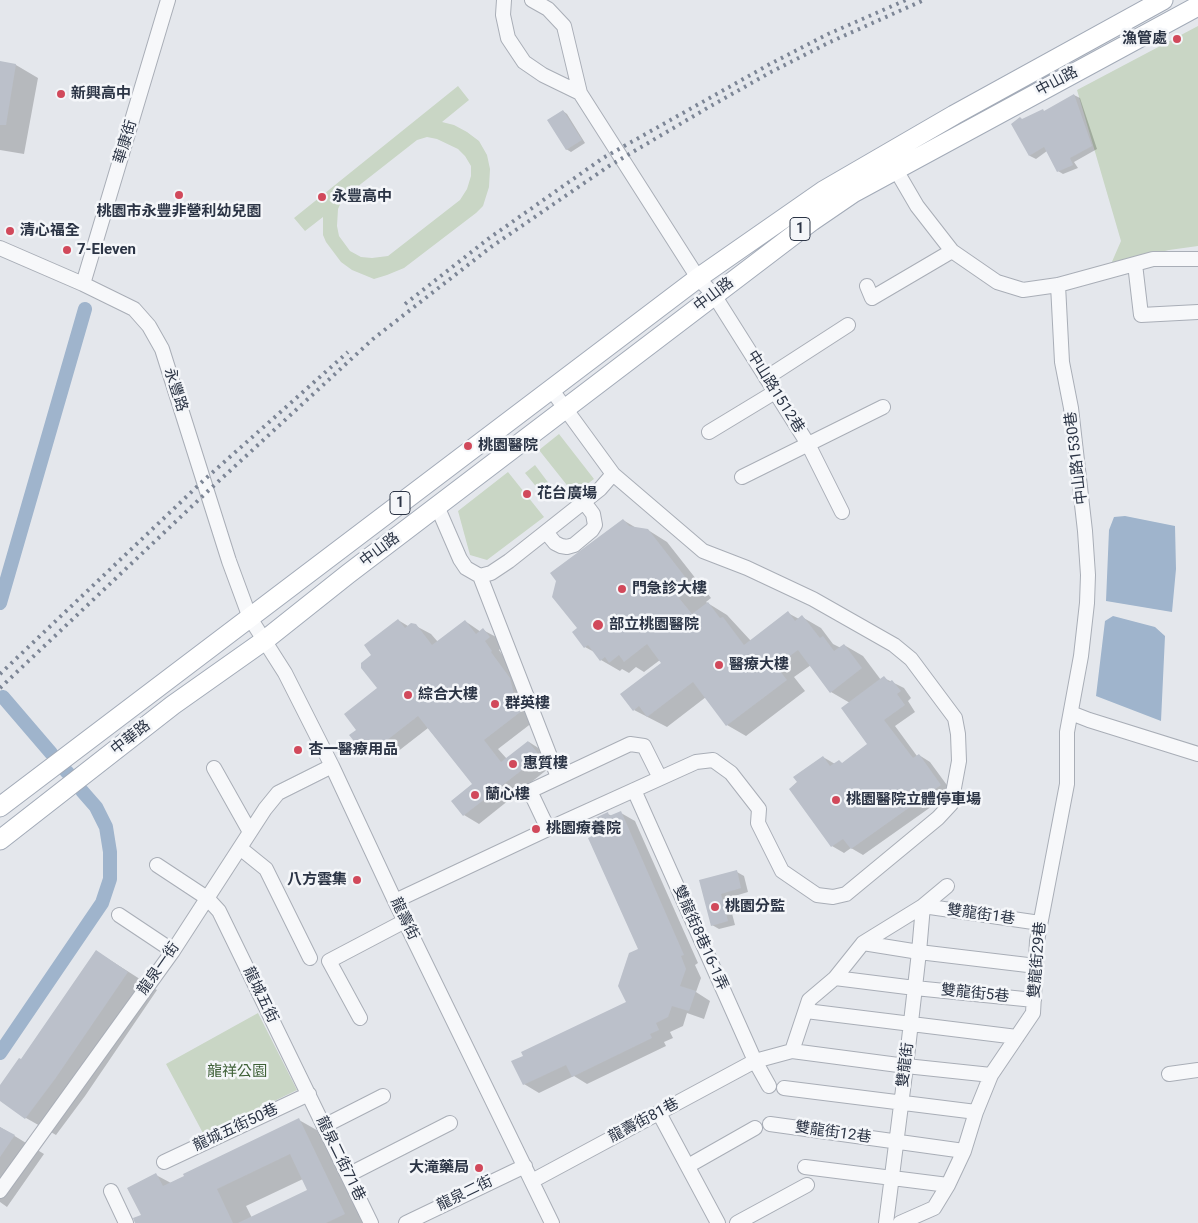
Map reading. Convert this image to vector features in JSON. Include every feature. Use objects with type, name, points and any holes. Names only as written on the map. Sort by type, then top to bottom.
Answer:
[{"type":"main road","name":"中山路","points":[[250,618],[444,468],[698,278],[823,191],[954,115],[1164,0]]},
{"type":"main road","name":"中山路","points":[[265,640],[564,409],[812,221],[853,193],[1198,6]]},
{"type":"main road","name":"中華路","points":[[0,807],[250,618]]},
{"type":"main road","name":"中華路","points":[[0,840],[173,705],[265,640]]},
{"type":"street","name":"華康街","points":[[84,284],[168,0]]},
{"type":"street","points":[[504,0],[503,16],[508,38],[524,62],[543,75],[580,93]]},
{"type":"street","points":[[532,0],[548,9],[564,26],[580,93]]},
{"type":"street","name":"中山路1512巷","points":[[580,93],[698,278],[714,295],[808,444],[842,512]]},
{"type":"street","points":[[896,170],[917,206],[952,251],[996,282],[1023,290],[1058,285],[1153,259],[1198,259]]},
{"type":"street","name":"永豐路","points":[[0,248],[84,284],[134,309],[149,326],[162,349],[229,560],[250,618]]},
{"type":"street","points":[[867,286],[872,298],[952,251]]},
{"type":"street","points":[[1135,264],[1140,315],[1198,312]]},
{"type":"street","name":"中山路1530巷","points":[[1058,285],[1062,362],[1071,408],[1088,575],[1081,656],[1072,713]]},
{"type":"street","points":[[766,378],[848,325]]},
{"type":"street","points":[[395,901],[696,762],[713,760],[731,773],[760,809],[758,823],[782,871],[817,895],[832,897],[846,894],[938,818],[951,804],[959,761],[958,734],[955,718],[911,660],[894,645],[812,599],[747,568],[703,551],[613,474],[551,389]]},
{"type":"street","points":[[709,432],[775,392]]},
{"type":"street","points":[[742,477],[882,407]]},
{"type":"street","points":[[480,576],[491,573],[546,532],[600,489],[613,474]]},
{"type":"street","points":[[546,532],[555,543],[561,546],[574,545],[592,530],[595,525],[593,514],[584,502]]},
{"type":"street","points":[[437,506],[460,559],[466,568],[480,576],[558,777]]},
{"type":"street","name":"龍壽街","points":[[250,618],[285,673],[332,766],[395,901],[552,1223]]},
{"type":"street","points":[[1072,713],[1198,754]]},
{"type":"street","name":"雙龍街29巷","points":[[900,1223],[934,1208],[948,1185],[964,1151],[976,1112],[991,1075],[1033,1013],[1040,923],[1067,784],[1066,732],[1072,713]]},
{"type":"street","points":[[548,829],[530,791],[630,744],[644,746],[660,778]]},
{"type":"street","name":"龍泉一街","points":[[0,1191],[173,951],[265,809],[278,794],[332,766]]},
{"type":"street","points":[[214,768],[250,832]]},
{"type":"street","name":"雙龍街8巷16-1弄","points":[[634,790],[755,1061],[769,1086]]},
{"type":"street","points":[[240,848],[266,869],[310,958]]},
{"type":"street","points":[[157,865],[207,898]]},
{"type":"street","points":[[792,1051],[809,1000],[835,978],[863,943],[923,906],[947,886]]},
{"type":"street","name":"龍城五街","points":[[207,898],[218,912],[309,1094]]},
{"type":"street","name":"雙龍街1巷","points":[[923,906],[1040,923]]},
{"type":"street","name":"雙龍街","points":[[886,1223],[920,952],[923,906]]},
{"type":"street","points":[[119,915],[173,951]]},
{"type":"street","points":[[360,1018],[329,961],[405,921]]},
{"type":"street","points":[[863,943],[1036,966]]},
{"type":"street","name":"雙龍街5巷","points":[[835,978],[1034,1000]]},
{"type":"street","points":[[806,1011],[1017,1037]]},
{"type":"street","points":[[755,1061],[792,1051],[991,1075]]},
{"type":"street","name":"龍壽街81巷","points":[[532,1181],[755,1061]]},
{"type":"street","points":[[1169,1074],[1198,1070]]},
{"type":"street","points":[[784,1088],[976,1112]]},
{"type":"street","name":"龍泉二街71巷","points":[[309,1094],[371,1223]]},
{"type":"street","name":"龍城五街50巷","points":[[164,1162],[309,1094]]},
{"type":"street","points":[[324,1126],[383,1096]]},
{"type":"street","points":[[659,1112],[718,1223]]},
{"type":"street","points":[[348,1175],[450,1123]]},
{"type":"street","name":"雙龍街12巷","points":[[770,1124],[964,1151]]},
{"type":"street","points":[[688,1166],[755,1128]]},
{"type":"street","name":"龍泉二街","points":[[406,1223],[524,1166]]},
{"type":"street","points":[[805,1167],[948,1185]]},
{"type":"street","points":[[737,1223],[807,1185]]},
{"type":"street","points":[[111,1191],[126,1223]]},
{"type":"green space","points":[[1198,26],[1198,246],[1169,250],[1111,264],[1121,241],[1077,90]]},
{"type":"green space","points":[[458,86],[469,100],[442,122],[454,125],[467,132],[479,141],[487,155],[490,169],[489,187],[483,206],[404,268],[374,279],[352,270],[341,262],[326,242],[323,235],[323,217],[305,231],[294,218]],"holes":[[[427,137],[437,139],[458,149],[471,166],[471,176],[467,189],[460,200],[388,256],[361,257],[350,251],[339,236],[337,226],[338,209],[343,198],[417,140]]]},
{"type":"green space","points":[[559,434],[594,479],[574,494],[539,450]]},
{"type":"green space","points":[[535,465],[556,493],[547,500],[525,473]]},
{"type":"green space","points":[[508,472],[544,517],[487,560],[470,555],[458,511]]},
{"type":"green space","name":"龍祥公園","points":[[258,1013],[297,1090],[204,1135],[166,1064]]},
{"type":"water","points":[[1125,516],[1175,526],[1176,569],[1172,612],[1106,601],[1109,530],[1114,517]]},
{"type":"water","points":[[1113,616],[1155,627],[1165,636],[1161,721],[1096,696],[1105,621]]},
{"type":"building","points":[[0,61],[16,64],[6,125],[0,125]]},
{"type":"building","points":[[1074,94],[1092,146],[1070,158],[1073,165],[1057,172],[1044,147],[1029,156],[1011,124],[1020,117],[1022,119],[1043,109],[1044,111]]},
{"type":"building","points":[[563,110],[582,140],[566,150],[547,120]]},
{"type":"building","points":[[623,519],[629,526],[648,529],[693,587],[679,598],[692,614],[708,602],[720,618],[723,617],[744,645],[788,611],[795,621],[802,615],[820,638],[823,636],[834,651],[844,644],[862,668],[830,693],[798,650],[776,666],[787,680],[726,726],[693,682],[647,717],[639,706],[633,711],[620,694],[661,663],[647,644],[624,662],[619,655],[609,663],[605,657],[600,661],[588,645],[584,648],[572,632],[577,628],[552,597],[556,581],[550,573]]},
{"type":"building","name":"綜合大樓","points":[[398,619],[405,628],[411,623],[416,624],[432,645],[465,620],[476,634],[483,628],[490,637],[485,641],[510,678],[515,698],[523,710],[484,740],[501,762],[528,741],[540,756],[463,816],[451,801],[472,784],[418,716],[377,748],[358,746],[349,735],[356,730],[344,714],[377,688],[361,668],[361,663],[371,655],[364,645]]},
{"type":"building","name":"桃園醫院立體停車場","points":[[884,676],[889,682],[892,680],[901,691],[897,694],[905,705],[884,720],[913,758],[919,754],[941,785],[851,849],[843,839],[831,847],[789,789],[797,782],[793,777],[823,756],[830,766],[839,760],[842,763],[867,744],[841,708]]},
{"type":"building","points":[[621,811],[684,955],[681,956],[686,969],[680,986],[696,991],[689,1011],[672,1006],[668,1017],[656,1023],[659,1030],[650,1034],[652,1038],[572,1077],[566,1065],[523,1085],[511,1061],[523,1056],[521,1052],[626,1002],[618,986],[629,953],[638,949],[588,838],[600,832],[593,819],[608,812],[609,816]]},
{"type":"building","name":"桃園分監","points":[[737,870],[741,888],[721,894],[728,921],[711,926],[699,880]]},
{"type":"building","points":[[96,950],[128,972],[55,1079],[25,1119],[0,1101],[0,1085],[19,1058],[21,1059]]},
{"type":"building","points":[[299,1118],[345,1214],[326,1223],[238,1223],[307,1190],[290,1154],[217,1189],[233,1223],[135,1223],[133,1218],[141,1215],[127,1188],[156,1173],[163,1186],[184,1176],[183,1174]]},
{"type":"building","points":[[0,1127],[15,1135],[0,1157]]},
{"type":"waterway","points":[[0,603],[85,309]]},
{"type":"waterway","points":[[3,697],[51,753]]},
{"type":"waterway","points":[[0,1053],[102,903],[110,879],[110,852],[106,827],[96,807],[82,791]]},
{"type":"railway","points":[[405,304],[488,239],[603,158],[770,64],[828,34],[906,0]]},
{"type":"railway","points":[[0,688],[208,491],[373,339],[491,247],[609,166],[709,107],[830,42],[924,0]]},
{"type":"railway","points":[[0,674],[204,480],[348,352]]},
{"type":"place","name":"漁管處","points":[[1177,39]]},
{"type":"place","name":"新興高中","points":[[61,94]]},
{"type":"place","name":"桃園市永豐非營利幼兒園","points":[[179,195]]},
{"type":"place","name":"永豐高中","points":[[322,197]]},
{"type":"place","name":"清心福全","points":[[10,231]]},
{"type":"place","name":"7-Eleven","points":[[67,250]]},
{"type":"place","name":"桃園醫院","points":[[468,446]]},
{"type":"place","name":"花台廣場","points":[[527,494]]},
{"type":"place","name":"門急診大樓","points":[[622,589]]},
{"type":"place","name":"部立桃園醫院","points":[[598,625]]},
{"type":"place","name":"醫療大樓","points":[[719,665]]},
{"type":"place","name":"綜合大樓","points":[[408,695]]},
{"type":"place","name":"群英樓","points":[[495,704]]},
{"type":"place","name":"杏一醫療用品","points":[[298,750]]},
{"type":"place","name":"惠質樓","points":[[513,764]]},
{"type":"place","name":"蘭心樓","points":[[475,795]]},
{"type":"place","name":"桃園醫院立體停車場","points":[[836,800]]},
{"type":"place","name":"桃園療養院","points":[[536,829]]},
{"type":"place","name":"八方雲集","points":[[357,880]]},
{"type":"place","name":"桃園分監","points":[[715,907]]},
{"type":"place","name":"大滝藥局","points":[[479,1168]]}]
